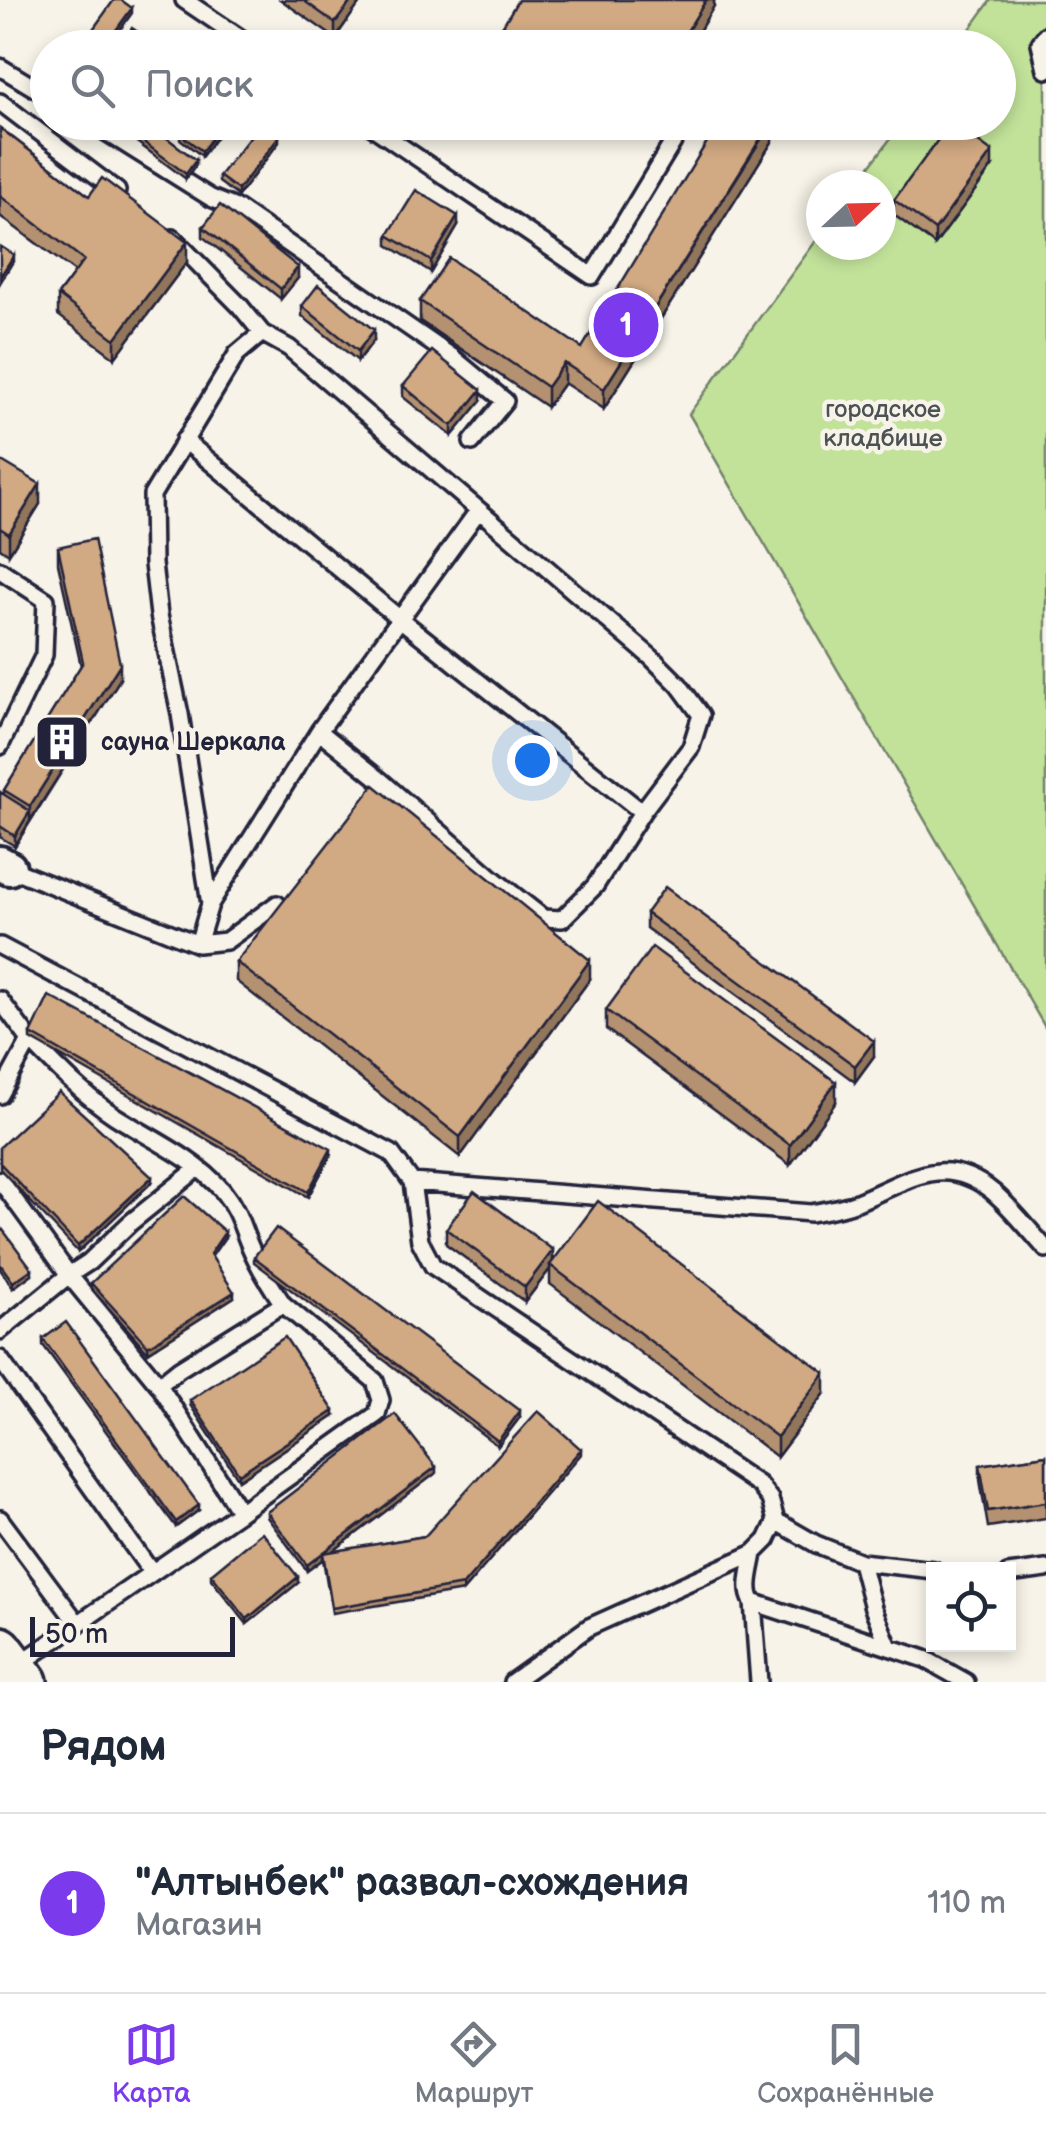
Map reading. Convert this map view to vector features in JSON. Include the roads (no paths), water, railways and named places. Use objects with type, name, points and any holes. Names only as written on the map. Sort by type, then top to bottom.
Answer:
[{"type":"lane","points":[[184,0],[228,30]]},
{"type":"lane","points":[[1046,34],[1040,43],[1046,70]]},
{"type":"lane","points":[[0,66],[30,85]]},
{"type":"lane","points":[[0,102],[30,125]]},
{"type":"lane","points":[[49,140],[134,205]]},
{"type":"lane","points":[[119,140],[211,198],[238,209],[452,357],[505,401],[472,442]]},
{"type":"lane","points":[[392,140],[592,276],[673,142]]},
{"type":"lane","points":[[162,227],[262,333],[288,348],[652,658],[680,684],[701,716],[691,747],[642,812],[595,886],[562,919],[543,918],[320,731]]},
{"type":"lane","points":[[210,904],[180,714],[159,615],[153,564],[152,495],[237,354],[262,333]]},
{"type":"lane","points":[[184,440],[642,812]]},
{"type":"lane","points":[[198,944],[210,904],[320,731],[478,510]]},
{"type":"lane","points":[[0,570],[46,600],[44,655],[0,746]]},
{"type":"lane","points":[[4,865],[198,944],[226,941],[276,904]]},
{"type":"lane","points":[[0,946],[390,1152],[412,1182],[420,1241],[432,1266],[760,1485],[770,1499],[776,1522],[767,1540],[754,1552],[589,1627],[512,1682]]},
{"type":"lane","points":[[0,1000],[30,1040],[66,1077],[112,1114],[220,1188],[239,1213],[248,1243],[282,1304],[375,1381],[381,1400],[377,1414],[13,1667]]},
{"type":"lane","points":[[0,1095],[30,1040]]},
{"type":"lane","points":[[0,1331],[197,1169]]},
{"type":"lane","points":[[412,1182],[812,1213],[853,1204],[921,1173],[950,1171],[976,1180],[995,1194],[1046,1249]]},
{"type":"lane","points":[[0,1180],[69,1275],[159,1385],[240,1512]]},
{"type":"lane","points":[[159,1385],[282,1304]]},
{"type":"lane","points":[[0,1358],[152,1573]]},
{"type":"lane","points":[[0,1518],[78,1624]]},
{"type":"lane","points":[[776,1522],[861,1562],[926,1569]]},
{"type":"lane","points":[[754,1552],[748,1590],[754,1602],[925,1659],[966,1682]]},
{"type":"lane","points":[[861,1562],[873,1608],[889,1646]]},
{"type":"lane","points":[[1016,1573],[1046,1569]]},
{"type":"lane","points":[[754,1602],[759,1682]]},
{"type":"place","name":"\"Алтынбек\" развал-схождения","points":[[626,325]]},
{"type":"place","name":"сауна Шеркала","points":[[62,742]]},
{"type":"park label","name":"городское кладбище","points":[[883,424]]}]
